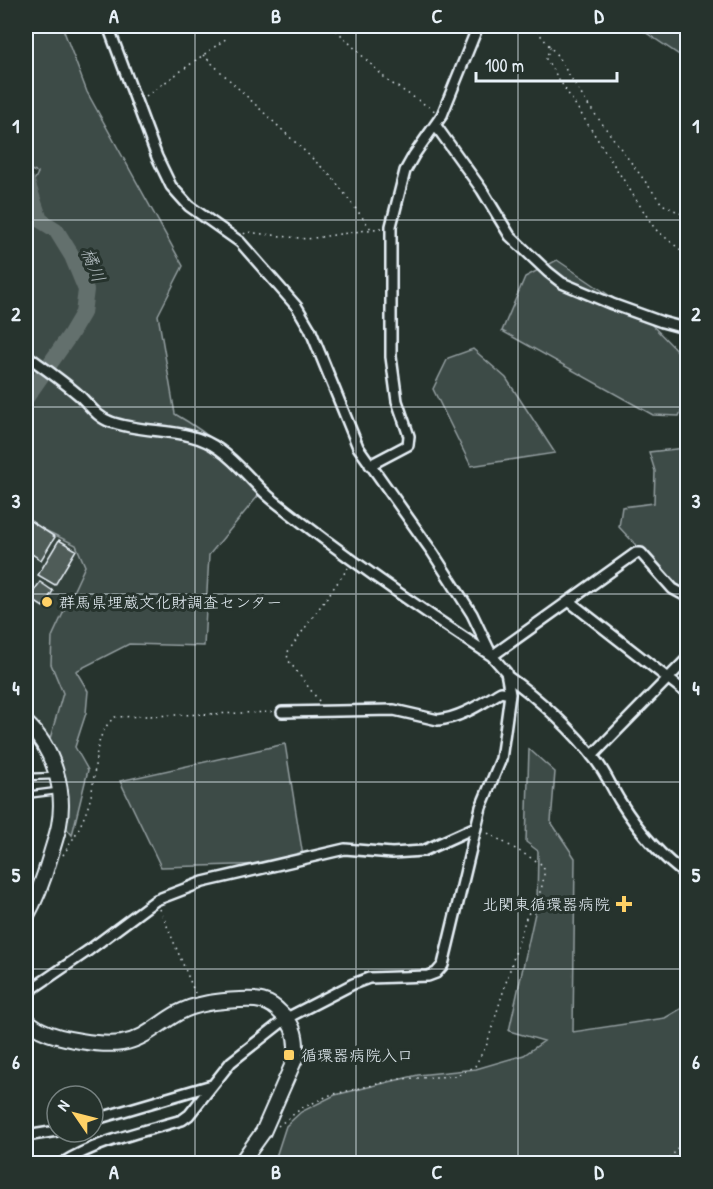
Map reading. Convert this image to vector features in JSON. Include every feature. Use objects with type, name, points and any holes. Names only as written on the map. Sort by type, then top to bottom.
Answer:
[{"type":"street","points":[[108,26],[157,157],[171,186],[189,206],[236,240],[297,307],[310,329],[358,447],[433,553],[472,614],[492,656]]},
{"type":"street","points":[[370,465],[408,445],[409,436],[397,401],[391,357],[391,226],[405,171],[442,115],[478,26]]},
{"type":"street","points":[[436,126],[482,190],[510,236],[548,272],[562,283],[612,304],[687,329]]},
{"type":"street","points":[[26,355],[109,422],[144,431],[200,438],[220,450],[270,497],[353,562],[492,656],[507,676],[510,694],[501,759],[481,807],[443,965],[436,973],[428,976],[386,976],[361,981],[287,1018],[231,1062],[189,1115],[182,1120],[98,1145],[78,1153],[61,1164]]},
{"type":"street","points":[[492,656],[636,553],[641,553],[673,588],[687,597]]},
{"type":"street","points":[[570,602],[687,693]]},
{"type":"street","points":[[592,756],[687,658]]},
{"type":"street","points":[[507,676],[581,742],[635,824],[662,855],[687,876]]},
{"type":"street","points":[[282,712],[394,710],[438,720],[460,715],[501,692],[510,694]]},
{"type":"street","points":[[26,723],[44,743],[57,776],[60,791],[59,824],[37,898],[26,917]]},
{"type":"street","points":[[26,993],[156,900],[203,882],[345,849],[392,854],[423,851],[476,827]]},
{"type":"street","points":[[26,1020],[42,1030],[65,1037],[121,1043],[142,1037],[175,1015],[199,1005],[256,999],[269,1003],[287,1018],[296,1041],[295,1059],[263,1132],[240,1164]]},
{"type":"street","points":[[105,1116],[212,1085]]},
{"type":"street","points":[[26,1136],[45,1133]]},
{"type":"lane","points":[[26,777],[57,776]]},
{"type":"lane","points":[[26,795],[60,791]]},
{"type":"path","points":[[332,26],[388,81],[442,115]]},
{"type":"path","points":[[533,26],[662,204],[687,217]]},
{"type":"path","points":[[138,102],[227,39]]},
{"type":"path","points":[[549,47],[546,59],[654,229],[687,256]]},
{"type":"path","points":[[203,55],[332,177],[371,229]]},
{"type":"path","points":[[236,240],[246,232],[307,239],[391,226]]},
{"type":"path","points":[[327,711],[293,666],[287,653],[353,562]]},
{"type":"path","points":[[63,855],[75,836],[90,797],[100,736],[107,723],[115,717],[282,712]]},
{"type":"path","points":[[263,1132],[279,1126],[302,1108],[330,1095],[399,1079],[456,1076],[475,1066],[487,1044],[526,918],[541,890],[544,877],[544,869],[540,863],[476,827]]},
{"type":"path","points":[[156,900],[199,1005]]},
{"type":"path","points":[[667,1164],[678,1147],[687,1125]]},
{"type":"shaded area","points":[[26,26],[62,26],[87,92],[183,266],[158,315],[175,414],[223,448],[263,490],[209,555],[204,646],[129,644],[76,671],[88,691],[86,713],[75,747],[88,770],[72,835],[63,824],[49,742],[63,693],[51,664],[52,637],[85,566],[76,545],[26,521],[26,196],[38,173],[26,168]]},
{"type":"shaded area","points":[[636,26],[687,26],[687,60]]},
{"type":"shaded area","points":[[557,260],[650,323],[687,361],[687,398],[679,416],[653,415],[502,331],[525,277]]},
{"type":"shaded area","points":[[473,349],[506,378],[555,453],[471,466],[433,389],[448,358]]},
{"type":"shaded area","points":[[685,448],[687,450],[687,593],[675,587],[619,527],[622,507],[654,503],[655,471],[649,452]]},
{"type":"shaded area","name":"群馬県埋蔵文化財調査センター","points":[[26,521],[76,545],[85,566],[52,637],[51,664],[63,693],[49,742],[26,719]]},
{"type":"shaded area","points":[[285,744],[304,863],[161,867],[120,781]]},
{"type":"shaded area","points":[[529,749],[555,772],[551,822],[575,858],[573,1032],[665,1018],[682,1008],[688,1017],[687,1163],[274,1163],[286,1126],[301,1112],[335,1095],[418,1075],[476,1069],[524,1055],[544,1041],[509,1031],[537,904],[538,851],[526,842]]},
{"type":"building","points":[[26,518],[55,537],[41,560],[26,550]]},
{"type":"building","points":[[59,540],[76,550],[55,585],[38,575]]},
{"type":"building","points":[[40,582],[53,591],[43,607],[29,598]]},
{"type":"waterway","name":"橘川","points":[[26,179],[40,220],[56,230],[72,256],[86,290],[83,313],[26,398]]},
{"type":"place","name":"群馬県埋蔵文化財調査センター","points":[[47,602]]},
{"type":"place","name":"北関東循環器病院","points":[[624,904]]},
{"type":"place","name":"循環器病院入口","points":[[289,1055]]}]
